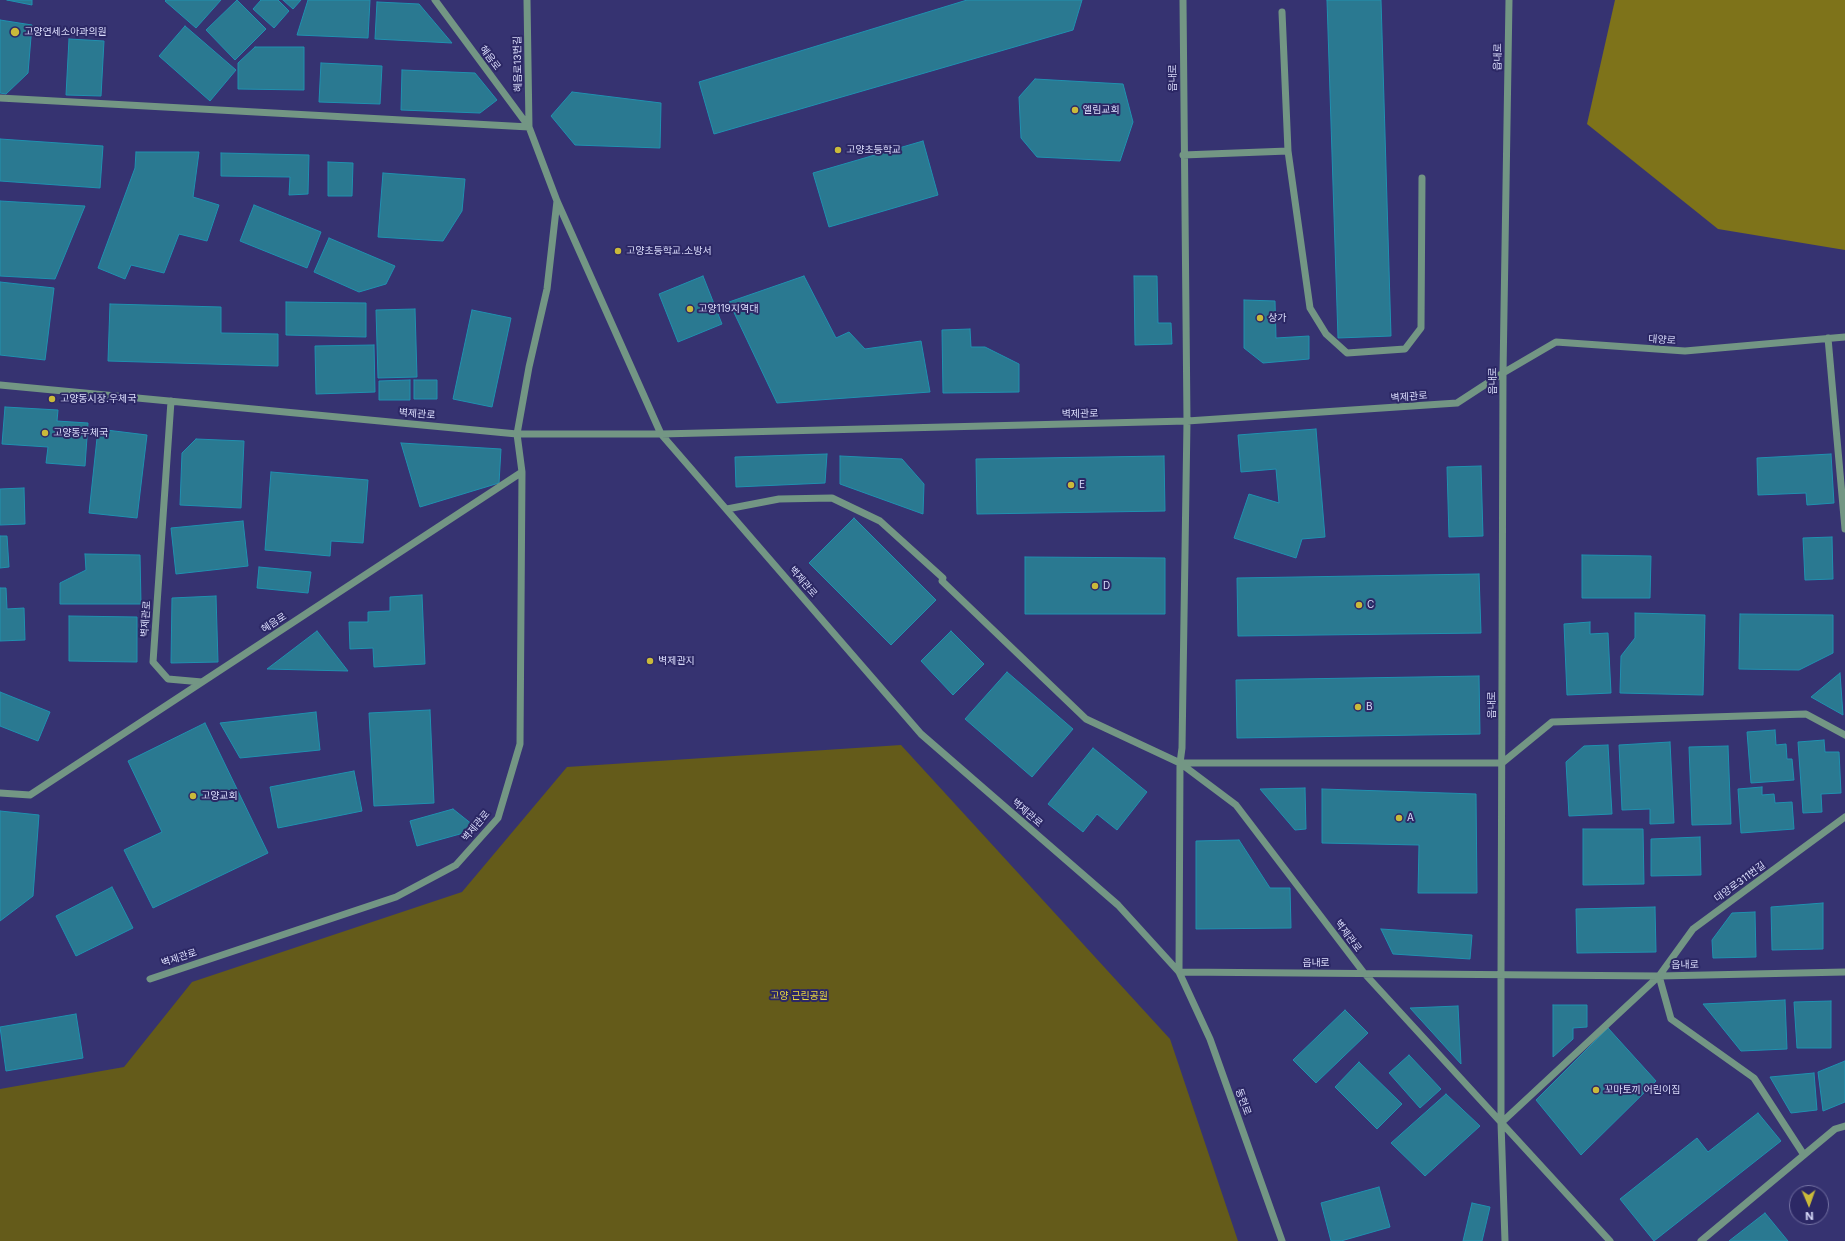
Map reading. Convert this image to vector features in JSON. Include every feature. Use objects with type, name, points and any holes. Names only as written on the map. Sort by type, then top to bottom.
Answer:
[{"type":"street","name":"혜음로","points":[[435,0],[529,127]]},
{"type":"street","name":"혜음로13번길","points":[[526,0],[529,127]]},
{"type":"street","name":"읍내로","points":[[1182,0],[1183,155]]},
{"type":"street","name":"읍내로","points":[[1505,1241],[1501,1123],[1501,975],[1503,373],[1508,0]]},
{"type":"street","points":[[1282,12],[1288,151],[1310,308],[1326,334],[1347,353],[1405,348],[1421,328],[1422,178]]},
{"type":"street","points":[[0,98],[529,127]]},
{"type":"street","name":"벽제관로","points":[[529,127],[557,201],[661,434],[921,734],[1118,905],[1179,972]]},
{"type":"street","points":[[1179,972],[1180,763],[1182,748],[1187,421],[1183,155],[1288,151]]},
{"type":"street","points":[[522,472],[518,434],[529,367],[547,289],[557,201]]},
{"type":"street","name":"대양로","points":[[1503,373],[1556,342],[1686,351],[1845,337]]},
{"type":"street","points":[[1828,338],[1845,529]]},
{"type":"street","name":"벽제관로","points":[[0,385],[518,434],[661,434],[1187,421],[1457,403],[1503,373]]},
{"type":"street","name":"벽제관로","points":[[171,401],[153,662],[168,679],[202,682]]},
{"type":"street","name":"혜음로","points":[[0,793],[30,795],[522,472]]},
{"type":"street","name":"벽제관로","points":[[150,979],[396,897],[456,866],[498,818],[520,744],[522,472]]},
{"type":"street","name":"벽제관로","points":[[727,509],[780,499],[832,498],[880,521],[943,578],[942,580],[1086,719],[1180,763],[1236,805],[1364,974],[1501,1123]]},
{"type":"street","points":[[1180,763],[1502,762],[1552,722],[1806,714],[1845,735]]},
{"type":"street","name":"대양로311번길","points":[[1501,1123],[1659,976],[1693,929],[1845,817]]},
{"type":"street","name":"읍내로","points":[[1179,972],[1659,976],[1845,972]]},
{"type":"street","name":"동헌로","points":[[1179,972],[1210,1039],[1282,1241]]},
{"type":"street","points":[[1659,976],[1672,1019],[1754,1078],[1804,1155]]},
{"type":"street","points":[[1501,1123],[1610,1241]]},
{"type":"street","points":[[1701,1241],[1835,1129],[1845,1126]]},
{"type":"green space","name":"고양 근린공원","points":[[901,745],[1170,1039],[1238,1241],[0,1241],[0,1089],[124,1067],[192,982],[462,892],[567,767]]},
{"type":"shaded area","points":[[1615,0],[1845,0],[1845,250],[1718,229],[1587,124]]},
{"type":"building","points":[[7,0],[32,0],[32,5]]},
{"type":"building","points":[[221,0],[196,28],[165,1]]},
{"type":"building","points":[[237,0],[266,29],[235,60],[206,30]]},
{"type":"building","points":[[261,0],[278,0],[289,11],[274,28],[253,9]]},
{"type":"building","points":[[283,0],[301,0],[293,9]]},
{"type":"building","points":[[308,0],[370,0],[368,38],[297,35]]},
{"type":"building","points":[[967,0],[1082,0],[1073,30],[714,134],[699,82]]},
{"type":"building","points":[[1327,0],[1381,0],[1391,336],[1338,338]]},
{"type":"building","points":[[377,2],[419,4],[452,43],[375,39]]},
{"type":"building","points":[[0,20],[32,25],[28,73],[6,94],[0,93]]},
{"type":"building","points":[[185,26],[236,70],[210,101],[159,56]]},
{"type":"building","points":[[69,39],[104,41],[101,96],[66,95]]},
{"type":"building","points":[[255,47],[304,47],[304,90],[238,89],[238,63]]},
{"type":"building","points":[[321,63],[382,66],[380,104],[319,102]]},
{"type":"building","points":[[402,70],[475,73],[497,100],[480,113],[401,110]]},
{"type":"building","name":"엘림교회","points":[[1035,79],[1123,84],[1133,122],[1120,161],[1037,157],[1021,138],[1019,97]]},
{"type":"building","points":[[572,92],[661,103],[660,148],[575,145],[551,116]]},
{"type":"building","points":[[0,139],[103,146],[100,188],[0,181]]},
{"type":"building","points":[[923,141],[938,195],[829,227],[813,173]]},
{"type":"building","points":[[136,152],[199,152],[193,197],[219,205],[207,241],[179,234],[164,273],[131,265],[125,279],[98,268],[135,168]]},
{"type":"building","points":[[221,153],[309,155],[308,194],[289,195],[290,177],[221,176]]},
{"type":"building","points":[[328,162],[353,163],[352,196],[328,196]]},
{"type":"building","points":[[383,173],[465,179],[462,211],[443,241],[378,237]]},
{"type":"building","points":[[0,201],[85,206],[55,279],[0,276]]},
{"type":"building","points":[[254,205],[321,232],[307,268],[240,241]]},
{"type":"building","points":[[329,238],[395,266],[386,284],[359,292],[314,272]]},
{"type":"building","name":"고양119지역대","points":[[703,276],[722,324],[678,342],[659,294]]},
{"type":"building","points":[[804,276],[836,338],[849,332],[865,349],[921,341],[930,392],[777,403],[729,302]]},
{"type":"building","points":[[1134,276],[1157,276],[1158,323],[1171,323],[1172,344],[1135,345]]},
{"type":"building","points":[[0,282],[54,288],[45,360],[0,355]]},
{"type":"building","name":"상가","points":[[1244,300],[1275,301],[1276,338],[1309,336],[1309,359],[1263,363],[1244,348]]},
{"type":"building","points":[[286,302],[366,303],[366,337],[286,335]]},
{"type":"building","points":[[110,304],[221,307],[221,333],[278,334],[278,366],[108,361]]},
{"type":"building","points":[[415,309],[417,377],[378,378],[376,310]]},
{"type":"building","points":[[472,310],[511,318],[492,407],[453,399]]},
{"type":"building","points":[[970,329],[971,347],[985,347],[1019,364],[1019,392],[943,393],[942,330]]},
{"type":"building","points":[[374,345],[375,392],[316,394],[315,346]]},
{"type":"building","points":[[410,380],[410,400],[379,400],[379,381]]},
{"type":"building","points":[[414,380],[437,380],[437,399],[414,399]]},
{"type":"building","name":"고양동우체국","points":[[5,407],[58,410],[57,421],[88,423],[85,466],[46,463],[48,447],[2,444]]},
{"type":"building","points":[[98,429],[147,435],[137,518],[89,513]]},
{"type":"building","points":[[1316,429],[1325,537],[1302,539],[1296,558],[1234,538],[1249,494],[1279,503],[1276,469],[1241,472],[1238,435]]},
{"type":"building","points":[[196,439],[244,441],[241,508],[180,505],[182,453]]},
{"type":"building","points":[[401,443],[501,449],[499,483],[420,507]]},
{"type":"building","points":[[827,454],[825,483],[736,487],[735,457]]},
{"type":"building","points":[[1831,454],[1834,503],[1807,505],[1806,493],[1758,495],[1757,458]]},
{"type":"building","points":[[840,456],[902,459],[924,484],[923,514],[840,484]]},
{"type":"building","name":"E","points":[[1164,456],[1165,511],[977,514],[976,459]]},
{"type":"building","points":[[1481,466],[1483,536],[1449,537],[1447,467]]},
{"type":"building","points":[[271,472],[368,480],[363,543],[331,541],[330,556],[265,550]]},
{"type":"building","points":[[24,488],[25,524],[0,525],[0,489]]},
{"type":"building","points":[[854,518],[936,600],[891,645],[809,563]]},
{"type":"building","points":[[243,521],[248,566],[176,574],[171,528]]},
{"type":"building","points":[[0,536],[7,536],[9,567],[0,568]]},
{"type":"building","points":[[1832,537],[1833,579],[1805,580],[1803,538]]},
{"type":"building","points":[[85,554],[140,555],[141,604],[60,604],[60,583],[86,570]]},
{"type":"building","points":[[1582,555],[1651,556],[1650,598],[1582,598]]},
{"type":"building","name":"D","points":[[1025,557],[1165,558],[1165,614],[1025,614]]},
{"type":"building","points":[[259,567],[311,572],[308,593],[257,588]]},
{"type":"building","name":"C","points":[[1479,574],[1481,633],[1238,636],[1237,578]]},
{"type":"building","points":[[0,588],[6,588],[7,609],[24,608],[25,640],[0,641]]},
{"type":"building","points":[[422,595],[425,664],[374,667],[373,648],[350,649],[349,622],[368,622],[368,612],[390,611],[390,597]]},
{"type":"building","points":[[216,596],[218,662],[171,663],[172,598]]},
{"type":"building","points":[[1635,613],[1705,615],[1703,695],[1620,693],[1621,656],[1635,638]]},
{"type":"building","points":[[1740,614],[1833,615],[1833,653],[1799,670],[1739,669]]},
{"type":"building","points":[[69,616],[137,617],[137,662],[69,661]]},
{"type":"building","points":[[1590,622],[1590,634],[1608,633],[1611,693],[1567,695],[1564,624]]},
{"type":"building","points":[[317,631],[348,671],[267,669]]},
{"type":"building","points":[[951,631],[984,664],[953,695],[921,661]]},
{"type":"building","points":[[1007,672],[1073,729],[1032,777],[965,719]]},
{"type":"building","points":[[1840,673],[1843,715],[1811,697]]},
{"type":"building","name":"B","points":[[1479,676],[1480,734],[1237,738],[1236,680]]},
{"type":"building","points":[[0,692],[50,712],[38,741],[0,726]]},
{"type":"building","points":[[430,710],[434,803],[374,806],[369,713]]},
{"type":"building","points":[[316,712],[320,750],[240,758],[220,723]]},
{"type":"building","name":"고양교회","points":[[205,723],[268,853],[153,908],[124,850],[162,832],[128,761]]},
{"type":"building","points":[[1775,730],[1776,745],[1786,744],[1787,759],[1792,759],[1794,780],[1751,783],[1747,732]]},
{"type":"building","points":[[1824,740],[1825,752],[1839,752],[1841,793],[1821,794],[1822,812],[1803,813],[1798,742]]},
{"type":"building","points":[[1670,742],[1674,823],[1650,824],[1650,809],[1622,810],[1619,745]]},
{"type":"building","points":[[1608,745],[1612,814],[1569,816],[1566,762],[1584,746]]},
{"type":"building","points":[[1728,746],[1731,824],[1692,825],[1689,747]]},
{"type":"building","points":[[1093,748],[1147,792],[1117,830],[1097,814],[1083,832],[1048,804]]},
{"type":"building","points":[[354,771],[362,811],[278,828],[270,787]]},
{"type":"building","points":[[1762,787],[1762,795],[1774,794],[1775,803],[1792,802],[1794,829],[1741,833],[1738,789]]},
{"type":"building","points":[[1305,788],[1306,829],[1295,830],[1260,789]]},
{"type":"building","name":"A","points":[[1322,789],[1476,794],[1477,893],[1418,893],[1419,845],[1322,843]]},
{"type":"building","points":[[453,809],[478,829],[417,846],[410,821]]},
{"type":"building","points":[[0,811],[39,815],[33,896],[0,921]]},
{"type":"building","points":[[1583,829],[1643,829],[1644,884],[1583,885]]},
{"type":"building","points":[[1700,837],[1701,875],[1651,876],[1651,839]]},
{"type":"building","points":[[1239,840],[1270,888],[1290,888],[1291,928],[1196,929],[1196,841]]},
{"type":"building","points":[[112,887],[133,928],[76,956],[56,916]]},
{"type":"building","points":[[1823,903],[1823,949],[1772,950],[1771,907]]},
{"type":"building","points":[[1655,907],[1656,952],[1577,953],[1576,909]]},
{"type":"building","points":[[1755,912],[1756,957],[1713,958],[1712,940],[1732,913]]},
{"type":"building","points":[[1381,929],[1472,935],[1470,959],[1393,954]]},
{"type":"building","points":[[1785,1000],[1787,1049],[1741,1051],[1703,1004]]},
{"type":"building","points":[[1831,1001],[1831,1048],[1797,1048],[1794,1002]]},
{"type":"building","points":[[1553,1005],[1587,1005],[1587,1027],[1573,1028],[1573,1039],[1553,1057]]},
{"type":"building","points":[[1458,1006],[1461,1064],[1410,1008]]},
{"type":"building","points":[[1345,1010],[1368,1033],[1316,1083],[1293,1060]]},
{"type":"building","points":[[76,1014],[83,1058],[6,1071],[0,1027]]},
{"type":"building","name":"꼬마토끼 어린이집","points":[[1608,1028],[1656,1081],[1581,1155],[1536,1100]]},
{"type":"building","points":[[1409,1055],[1441,1089],[1420,1108],[1389,1073]]},
{"type":"building","points":[[1845,1061],[1845,1102],[1823,1111],[1818,1072]]},
{"type":"building","points":[[1359,1062],[1402,1104],[1377,1129],[1335,1087]]},
{"type":"building","points":[[1814,1073],[1817,1110],[1791,1113],[1770,1077]]},
{"type":"building","points":[[1446,1094],[1480,1126],[1425,1176],[1391,1143]]},
{"type":"building","points":[[1758,1113],[1781,1141],[1654,1241],[1620,1199],[1697,1138],[1708,1152]]},
{"type":"building","points":[[1379,1187],[1390,1227],[1341,1241],[1331,1241],[1321,1203]]},
{"type":"building","points":[[1472,1203],[1490,1207],[1482,1241],[1463,1241]]},
{"type":"building","points":[[1765,1213],[1788,1241],[1729,1241]]},
{"type":"place","name":"고양연세소아과의원","points":[[15,32]]},
{"type":"place","name":"엘림교회","points":[[1075,110]]},
{"type":"place","name":"고양초등학교","points":[[838,150]]},
{"type":"place","name":"고양초등학교.소방서","points":[[618,251]]},
{"type":"place","name":"고양119지역대","points":[[690,309]]},
{"type":"place","name":"상가","points":[[1260,318]]},
{"type":"place","name":"고양동시장.우체국","points":[[52,399]]},
{"type":"place","name":"고양동우체국","points":[[45,433]]},
{"type":"place","name":"E","points":[[1071,485]]},
{"type":"place","name":"D","points":[[1095,586]]},
{"type":"place","name":"C","points":[[1359,605]]},
{"type":"place","name":"벽제관지","points":[[650,661]]},
{"type":"place","name":"B","points":[[1358,707]]},
{"type":"place","name":"고양교회","points":[[193,796]]},
{"type":"place","name":"A","points":[[1399,818]]},
{"type":"place","name":"꼬마토끼 어린이집","points":[[1596,1090]]}]
